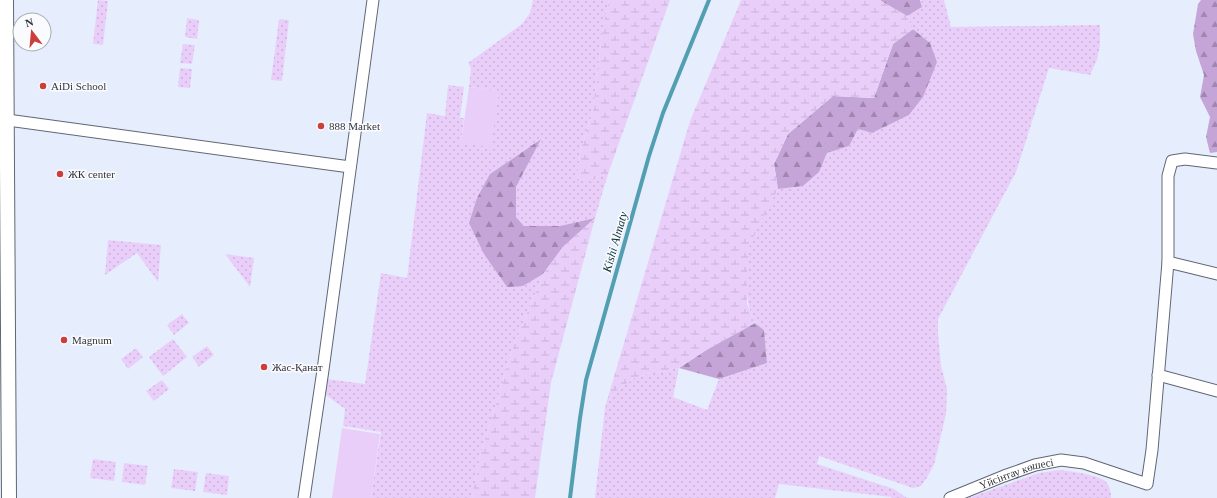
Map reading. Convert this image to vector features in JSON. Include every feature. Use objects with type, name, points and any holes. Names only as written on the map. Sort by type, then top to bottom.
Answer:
[{"type":"street","points":[[6,0],[3,120],[4,434],[9,498]]},
{"type":"street","points":[[304,498],[373,0]]},
{"type":"street","points":[[3,120],[350,168]]},
{"type":"street","points":[[1217,163],[1185,159],[1172,161],[1168,176],[1168,262],[1158,375],[1217,391]]},
{"type":"street","points":[[1168,262],[1217,274]]},
{"type":"street","name":"Үйсінтау көшесі","points":[[950,498],[1022,469],[1061,460],[1084,463],[1147,484],[1152,450],[1158,375]]},
{"type":"green space","points":[[98,0],[108,1],[103,45],[93,44]]},
{"type":"green space","points":[[533,0],[609,0],[603,26],[593,111],[580,152],[577,181],[608,174],[595,218],[560,226],[524,226],[516,217],[516,187],[540,139],[490,174],[523,286],[543,274],[513,347],[480,456],[472,498],[371,498],[381,432],[343,426],[345,409],[326,395],[327,379],[365,384],[381,273],[407,278],[427,113],[445,116],[448,85],[464,87],[460,118],[464,118],[461,143],[499,91],[469,87],[471,68],[468,63],[522,24],[530,13]]},
{"type":"green space","points":[[609,0],[670,0],[608,174],[577,181],[580,152],[593,111],[603,26]]},
{"type":"green space","points":[[741,0],[881,0],[907,16],[913,29],[893,44],[874,98],[833,96],[788,134],[774,164],[778,189],[749,246],[747,304],[755,323],[708,349],[679,368],[634,378],[616,391],[605,407],[690,121]]},
{"type":"green space","points":[[881,0],[920,0],[922,7],[907,16]]},
{"type":"green space","points":[[921,0],[944,0],[951,27],[1100,25],[1100,45],[1097,60],[1090,75],[1049,68],[1016,172],[938,319],[941,366],[947,389],[946,414],[934,465],[926,479],[921,486],[913,488],[819,456],[817,464],[894,489],[907,498],[891,498],[779,484],[775,498],[595,498],[605,407],[616,391],[634,378],[679,368],[673,397],[707,410],[719,379],[767,363],[764,330],[755,322],[751,315],[747,296],[746,275],[748,255],[754,233],[778,189],[803,186],[819,172],[827,153],[849,146],[858,129],[872,133],[909,115],[923,97],[930,43],[913,29],[907,16],[922,7]]},
{"type":"green space","points":[[1201,0],[1217,0],[1217,152],[1210,153],[1206,137],[1210,117],[1200,97],[1204,75],[1196,51],[1193,34],[1198,4]]},
{"type":"green space","points":[[187,18],[199,20],[197,39],[185,37]]},
{"type":"green space","points":[[279,19],[289,20],[282,81],[271,80]]},
{"type":"green space","points":[[913,29],[930,43],[937,62],[923,97],[909,115],[872,133],[858,129],[849,146],[827,153],[819,172],[803,186],[778,189],[774,164],[788,134],[833,96],[874,98],[893,44]]},
{"type":"green space","points":[[183,44],[195,45],[192,64],[180,63]]},
{"type":"green space","points":[[180,68],[192,69],[190,88],[178,87]]},
{"type":"green space","points":[[469,87],[499,91],[491,147],[461,143]]},
{"type":"green space","points":[[541,139],[516,187],[516,217],[524,226],[560,226],[595,218],[563,247],[543,274],[523,286],[507,287],[484,254],[469,223],[477,198],[490,174]]},
{"type":"green space","points":[[595,218],[551,383],[535,498],[472,498],[480,456],[513,347],[543,274],[563,247]]},
{"type":"green space","points":[[108,240],[161,245],[158,282],[137,253],[105,275]]},
{"type":"green space","points":[[225,254],[254,258],[250,287]]},
{"type":"green space","points":[[182,314],[189,323],[174,335],[167,325]]},
{"type":"green space","points":[[755,323],[764,330],[767,363],[719,379],[679,368],[708,349]]},
{"type":"green space","points":[[173,339],[187,357],[163,376],[149,357]]},
{"type":"green space","points":[[207,346],[214,355],[199,367],[192,357]]},
{"type":"green space","points":[[136,348],[143,357],[128,369],[121,359]]},
{"type":"green space","points":[[162,380],[169,389],[154,401],[146,391]]},
{"type":"green space","points":[[342,428],[380,434],[371,498],[332,498]]},
{"type":"green space","points":[[93,459],[116,462],[114,481],[90,478]]},
{"type":"green space","points":[[124,463],[148,466],[145,485],[122,482]]},
{"type":"green space","points":[[174,469],[198,472],[195,491],[171,488]]},
{"type":"green space","points":[[1059,470],[1085,474],[1104,480],[1109,486],[1111,498],[968,498],[1039,473]]},
{"type":"green space","points":[[206,473],[229,476],[227,495],[203,492]]},
{"type":"waterway","name":"Kіshі Almaty","points":[[570,498],[586,380],[649,156],[663,113],[709,0]]},
{"type":"place","name":"AiDi School","points":[[43,86]]},
{"type":"place","name":"888 Market","points":[[321,126]]},
{"type":"place","name":"ЖК center","points":[[60,174]]},
{"type":"place","name":"Magnum","points":[[64,340]]},
{"type":"place","name":"Жас-Қанат","points":[[264,367]]}]
